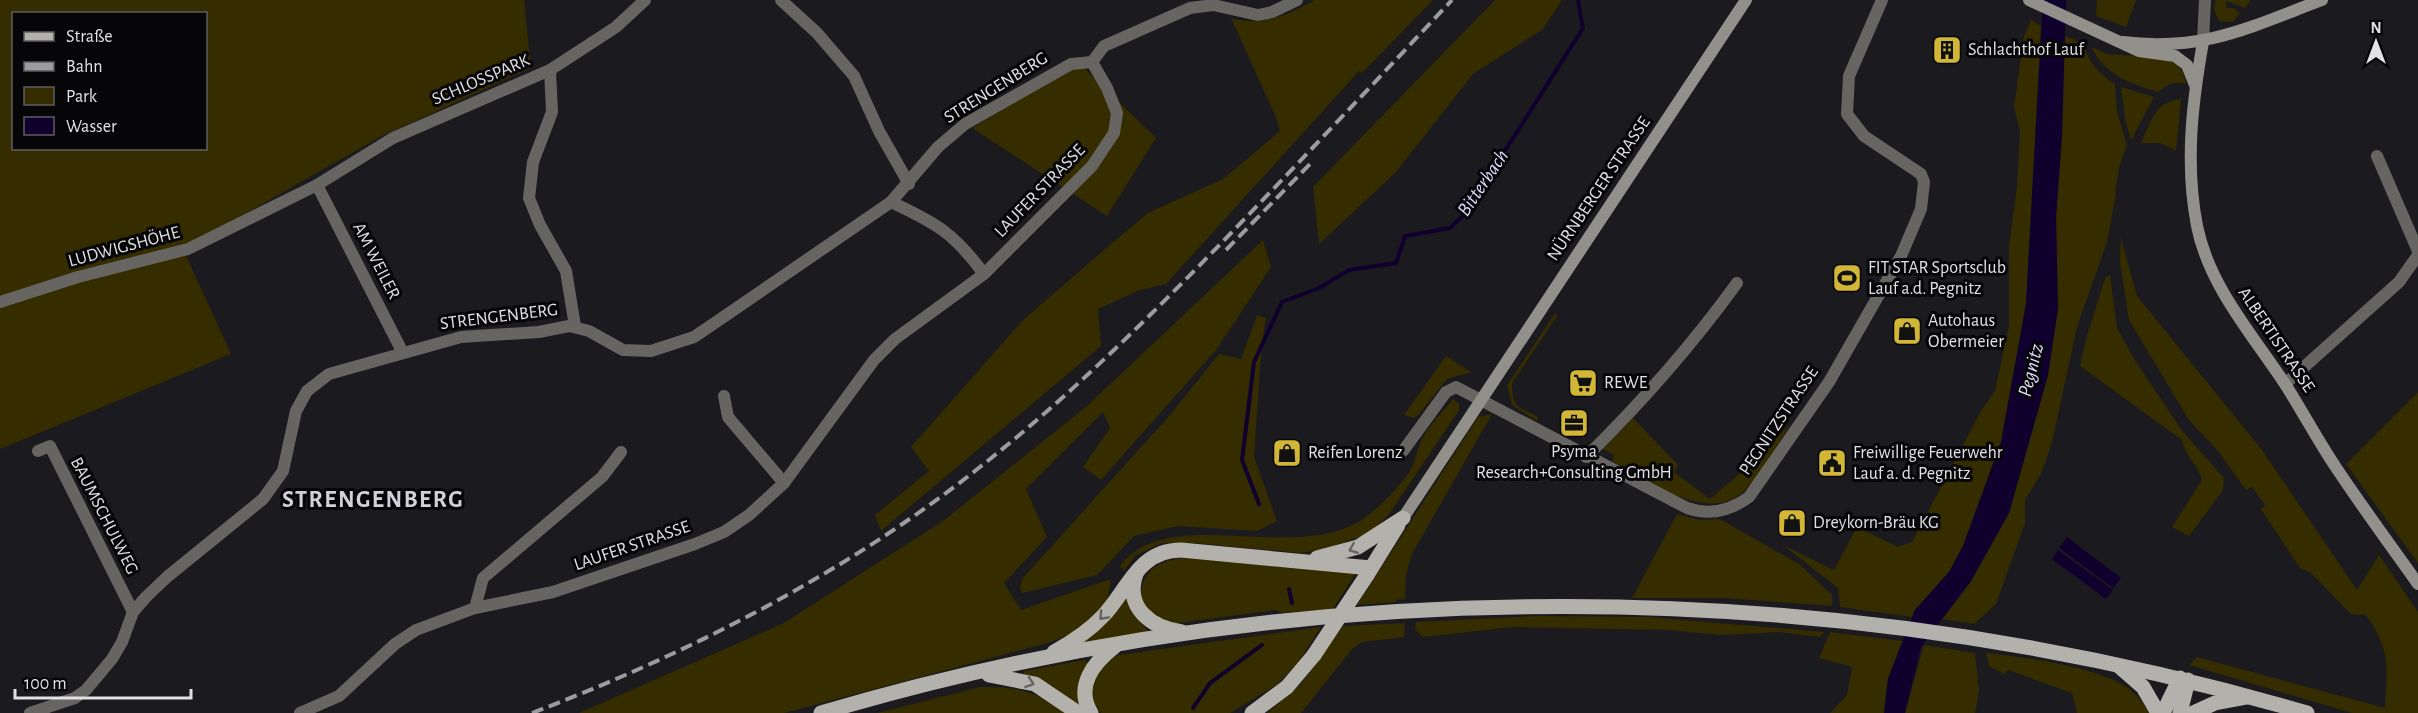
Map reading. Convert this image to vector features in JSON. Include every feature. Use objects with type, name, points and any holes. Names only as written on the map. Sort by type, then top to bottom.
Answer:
[{"type":"main road","name":"NÜRNBERGER STRASSE","points":[[1403,518],[1480,398],[1746,0]]},
{"type":"main road","points":[[2029,0],[2139,51],[2175,56],[2187,65],[2195,86]]},
{"type":"main road","points":[[2123,42],[2156,45],[2203,42],[2322,0]]},
{"type":"main road","name":"ALBERTISTRASSE","points":[[2203,42],[2195,86],[2189,168],[2198,228],[2205,255],[2222,291],[2286,384],[2336,467],[2418,584]]},
{"type":"main road","points":[[1296,561],[1333,555],[1358,547],[1403,518]]},
{"type":"main road","points":[[1252,713],[1287,687],[1314,655],[1403,518]]},
{"type":"main road","points":[[1044,659],[1095,624],[1138,569],[1154,555],[1172,550],[1296,561],[1369,571]]},
{"type":"main road","points":[[1138,569],[1134,597],[1142,614],[1156,626],[1194,633]]},
{"type":"main road","points":[[822,713],[975,673],[1116,645],[1194,633],[1392,613],[1588,607],[1726,612],[1889,626],[2016,644],[2184,679],[2307,713]]},
{"type":"main road","points":[[1092,713],[1086,696],[1087,679],[1099,658],[1116,645]]},
{"type":"main road","points":[[2115,663],[2143,687],[2158,713]]},
{"type":"main road","points":[[975,673],[1035,684],[1078,713]]},
{"type":"main road","points":[[2163,713],[2184,679]]},
{"type":"main road","points":[[2180,713],[2184,679]]},
{"type":"main road","points":[[2193,713],[2215,703],[2250,696]]},
{"type":"street","points":[[550,70],[616,27],[645,0]]},
{"type":"street","points":[[780,0],[817,33],[854,76],[879,131],[909,184]]},
{"type":"street","points":[[1092,62],[1104,46],[1190,8],[1214,5],[1258,15],[1272,12],[1297,0]]},
{"type":"street","name":"PEGNITZSTRASSE","points":[[1480,398],[1586,457],[1698,512],[1718,512],[1738,505],[1749,497],[1829,382],[1901,256],[1921,209],[1924,182],[1921,174],[1864,136],[1850,121],[1848,114],[1849,76],[1882,0]]},
{"type":"street","points":[[2203,42],[2205,0]]},
{"type":"street","name":"STRENGENBERG","points":[[30,713],[75,698],[93,684],[122,642],[133,612],[166,577],[262,499],[278,481],[283,471],[296,411],[314,385],[329,374],[361,367],[461,337],[539,332],[575,326],[623,350],[639,353],[676,345],[694,337],[891,202],[909,184],[938,147],[965,124],[1071,64],[1092,62]]},
{"type":"street","name":"LAUFER STRASSE","points":[[300,713],[339,696],[395,644],[416,630],[475,608],[553,592],[695,544],[724,532],[749,515],[784,483],[874,360],[895,339],[984,274],[1092,166],[1114,133],[1117,114],[1115,105],[1092,62]]},
{"type":"street","name":"SCHLOSSPARK","points":[[317,185],[393,138],[550,70],[552,112],[533,162],[529,198],[540,225],[566,271],[575,326]]},
{"type":"street","points":[[2286,384],[2399,282],[2418,253],[2376,156]]},
{"type":"street","name":"LUDWIGSHÖHE","points":[[0,302],[78,277],[188,249],[317,185]]},
{"type":"street","name":"AM WEILER","points":[[317,185],[403,353]]},
{"type":"street","points":[[891,202],[945,230],[965,248],[984,274]]},
{"type":"street","points":[[1586,457],[1620,424],[1703,329],[1737,283]]},
{"type":"street","points":[[1403,451],[1446,392],[1456,387],[1480,398]]},
{"type":"street","points":[[724,396],[728,417],[784,483]]},
{"type":"street","name":"BAUMSCHULWEG","points":[[38,451],[50,446],[133,612]]},
{"type":"street","points":[[475,608],[483,578],[602,477],[621,452]]},
{"type":"green space","points":[[0,0],[524,0],[531,68],[380,137],[183,249],[231,354],[0,449]]},
{"type":"green space","points":[[1315,0],[1433,0],[1362,73],[1359,71],[1166,284],[1140,290],[1098,309],[1101,346],[881,531],[875,515],[929,471],[911,447],[1023,320],[1148,213],[1223,179],[1280,131],[1231,18],[1253,21],[1274,18]]},
{"type":"green space","points":[[1495,0],[1562,0],[1543,29],[1473,74],[1396,172],[1319,244],[1313,187]]},
{"type":"green space","points":[[2097,0],[2136,0],[2126,27],[2096,16]]},
{"type":"green space","points":[[2216,0],[2251,0],[2245,8],[2226,1],[2226,8],[2234,8],[2240,13],[2233,22],[2219,21],[2214,10]]},
{"type":"green space","points":[[2031,20],[2041,26],[2026,304],[2001,442],[1963,546],[1949,572],[1915,610],[1912,617],[1840,607],[1838,588],[1783,545],[1834,570],[1857,527],[1898,547],[1912,542],[1981,411],[1995,391],[2009,326],[2009,246],[2017,187],[2020,131],[2014,107],[2024,36]]},
{"type":"green space","points":[[2063,35],[2084,44],[2095,67],[2115,84],[2117,112],[2127,145],[2120,164],[2115,191],[2116,192],[2122,242],[2137,296],[2262,450],[2357,590],[2379,555],[2418,612],[2418,713],[2352,713],[2189,665],[2197,657],[2385,708],[2386,659],[2384,649],[2366,615],[2351,614],[2311,573],[2300,568],[2261,509],[2265,505],[2252,487],[2246,490],[2218,451],[2189,420],[2129,320],[2120,262],[2121,235],[2116,193],[2107,242],[2077,327],[2052,442],[2042,472],[2025,500],[2025,523],[1996,604],[1974,624],[1942,619],[1971,581],[2009,513],[2048,375],[2058,308],[2056,218]]},
{"type":"green space","points":[[2091,47],[2109,54],[2167,59],[2183,72],[2186,83],[2171,83],[2158,92],[2137,85],[2119,77],[2103,65]]},
{"type":"green space","points":[[1080,64],[1156,138],[1107,216],[972,128]]},
{"type":"green space","points":[[2121,87],[2154,97],[2131,140],[2125,119]]},
{"type":"green space","points":[[2181,99],[2176,151],[2161,143],[2141,143],[2151,120],[2160,108]]},
{"type":"green space","points":[[1263,240],[1271,267],[1216,350],[1101,480],[1083,467],[1110,428],[1103,412],[1026,489],[1047,537],[1004,583],[1021,610],[1111,579],[1107,603],[1077,632],[1048,643],[784,713],[579,713],[784,623],[943,521],[1086,407]]},
{"type":"green space","points":[[2110,275],[2117,328],[2134,359],[2183,432],[2224,478],[2223,490],[2189,536],[2172,527],[2202,480],[2182,440],[2080,366],[2105,278]]},
{"type":"green space","points":[[1556,312],[1557,316],[1512,383],[1513,398],[1517,406],[1538,417],[1537,421],[1512,405],[1507,385]]},
{"type":"green space","points":[[1257,315],[1266,318],[1262,341],[1254,457],[1277,521],[1257,531],[1178,526],[1134,536],[1097,575],[1022,593],[1020,587],[1023,578],[1170,415],[1219,354],[1241,359]]},
{"type":"green space","points":[[1446,356],[1471,372],[1447,379],[1414,418],[1404,415]]},
{"type":"green space","points":[[2418,392],[2418,563],[2346,464]]},
{"type":"green space","points":[[1453,399],[1459,404],[1459,410],[1390,513],[1372,532],[1329,548],[1302,553],[1194,543],[1162,543],[1136,555],[1124,571],[1120,566],[1141,548],[1168,538],[1198,535],[1299,537],[1331,532],[1360,521],[1388,498],[1407,476],[1425,434]]},
{"type":"green space","points":[[1492,414],[1412,554],[1406,575],[1405,599],[1396,600],[1396,602],[1357,605],[1478,417]]},
{"type":"green space","points":[[1633,418],[1678,465],[1674,472],[1710,499],[1746,468],[1792,422],[1750,485],[1729,500],[1713,504],[1695,502],[1677,496],[1612,461],[1614,455],[1603,449]]},
{"type":"green space","points":[[1677,514],[1700,520],[1720,519],[1799,564],[1832,595],[1832,606],[1724,598],[1632,598]]},
{"type":"green space","points":[[1183,558],[1357,571],[1333,609],[1282,613],[1275,610],[1172,624],[1159,622],[1140,599],[1144,581],[1152,569],[1158,565]]},
{"type":"green space","points":[[1127,593],[1132,612],[1149,632],[1081,645],[1082,641]]},
{"type":"green space","points":[[1536,616],[1649,617],[1824,632],[1820,637],[1779,632],[1722,635],[1668,630],[1512,627],[1423,637],[1415,630],[1416,622]]},
{"type":"green space","points":[[1405,623],[1404,637],[1362,642],[1352,649],[1301,713],[1267,713],[1301,684],[1343,626]]},
{"type":"green space","points":[[1321,627],[1297,664],[1278,684],[1230,713],[1101,713],[1093,702],[1090,688],[1102,663],[1118,655]]},
{"type":"green space","points":[[1830,632],[1902,641],[1888,679],[1884,713],[1830,713],[1847,695],[1852,667],[1819,658]]},
{"type":"green space","points":[[1924,645],[1975,653],[1979,691],[1975,713],[1905,713]]},
{"type":"green space","points":[[1986,653],[2040,660],[2098,674],[2132,691],[2149,713],[2077,713],[2072,693],[2008,670],[2004,674],[1989,666]]},
{"type":"green space","points":[[1085,660],[1088,663],[1082,708],[1024,675],[1024,671]]},
{"type":"green space","points":[[980,687],[1026,691],[1065,713],[877,713]]},
{"type":"water","name":"Pegnitz","points":[[2043,0],[2066,0],[2062,137],[2056,218],[2058,308],[2048,375],[2009,513],[1971,581],[1921,647],[1905,713],[1884,713],[1888,679],[1915,610],[1949,572],[1963,546],[2001,442],[2026,304]]},
{"type":"water","points":[[2067,537],[2121,578],[2113,588],[2059,548]]},
{"type":"water","points":[[2058,550],[2113,590],[2106,599],[2052,559]]},
{"type":"waterway","name":"Bitterbach","points":[[1259,504],[1242,460],[1254,362],[1282,302],[1319,288],[1349,270],[1396,263],[1405,236],[1450,228],[1465,214],[1583,28],[1578,0]]},
{"type":"waterway","name":"Bitterbach","points":[[1289,589],[1292,603]]},
{"type":"waterway","name":"Bitterbach","points":[[1193,708],[1210,683],[1262,645]]},
{"type":"railway","points":[[532,713],[644,667],[807,584],[859,553],[958,484],[1066,395],[1134,331],[1232,232],[1452,0]]},
{"type":"railway","points":[[1226,250],[1312,162]]},
{"type":"place","name":"Schlachthof Lauf","points":[[1947,50]]},
{"type":"place","name":"FIT STAR Sportsclub Lauf a.d. Pegnitz","points":[[1847,278]]},
{"type":"place","name":"Autohaus Obermeier","points":[[1907,331]]},
{"type":"place","name":"REWE","points":[[1583,383]]},
{"type":"place","name":"Psyma Research+Consulting GmbH","points":[[1574,423]]},
{"type":"place","name":"Reifen Lorenz","points":[[1287,453]]},
{"type":"place","name":"Freiwillige Feuerwehr Lauf a. d. Pegnitz","points":[[1832,463]]},
{"type":"place","name":"Dreykorn-Bräu KG","points":[[1792,523]]},
{"type":"district","name":"STRENGENBERG","points":[[373,500]]}]
